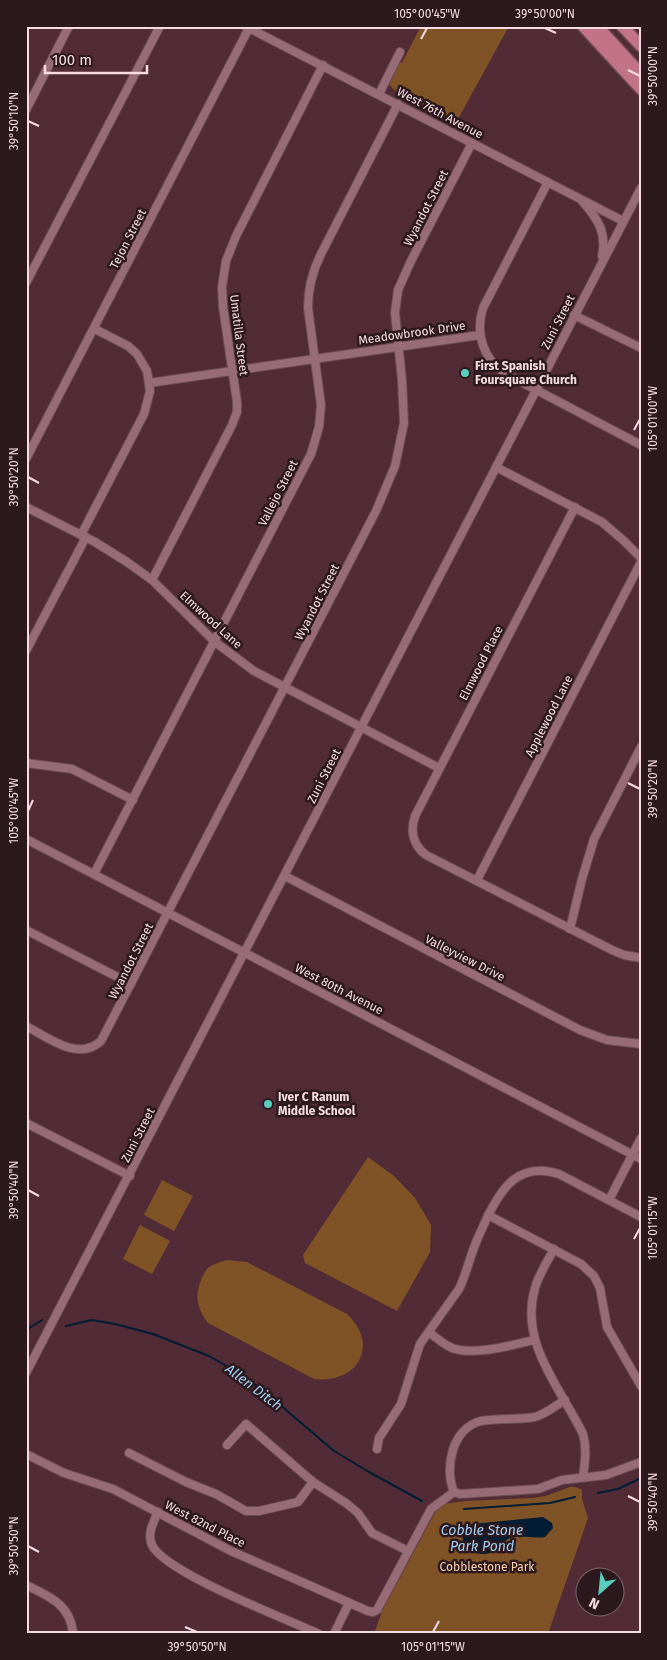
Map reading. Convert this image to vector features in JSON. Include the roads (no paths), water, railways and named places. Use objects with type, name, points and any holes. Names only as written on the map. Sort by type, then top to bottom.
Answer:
[{"type":"highway","points":[[583,26],[641,89]]},
{"type":"highway","points":[[597,26],[641,74]]},
{"type":"highway","points":[[622,26],[641,46]]},
{"type":"street","points":[[26,110],[69,26]]},
{"type":"street","points":[[26,283],[160,26]]},
{"type":"street","name":"West 76th Avenue","points":[[247,27],[624,221]]},
{"type":"street","name":"Tejon Street","points":[[26,459],[95,329],[247,27]]},
{"type":"street","points":[[379,94],[400,52]]},
{"type":"street","name":"Umatilla Street","points":[[152,580],[232,425],[237,408],[222,296],[226,261],[236,236],[323,65]]},
{"type":"street","name":"Vallejo Street","points":[[94,874],[215,642],[313,448],[319,427],[321,405],[308,303],[311,276],[398,104]]},
{"type":"street","name":"Wyandot Street","points":[[26,1026],[71,1049],[82,1050],[94,1047],[105,1036],[376,511],[395,466],[402,436],[404,412],[394,307],[398,290],[472,143]]},
{"type":"street","points":[[480,335],[480,319],[483,308],[548,182]]},
{"type":"street","name":"Zuni Street","points":[[26,1373],[130,1176],[641,188]]},
{"type":"street","points":[[580,199],[593,213],[601,226],[604,244],[600,265]]},
{"type":"street","points":[[574,315],[641,348]]},
{"type":"street","points":[[26,651],[144,414],[149,400],[147,372],[137,354],[128,346],[95,329]]},
{"type":"street","name":"Meadowbrook Drive","points":[[149,383],[480,335],[484,348],[492,362],[504,373],[641,445]]},
{"type":"street","points":[[496,467],[612,529],[641,560]]},
{"type":"street","name":"Elmwood Lane","points":[[26,507],[84,536],[123,559],[152,580],[215,642],[249,667],[285,688],[439,768]]},
{"type":"street","name":"Elmwood Place","points":[[477,880],[426,855],[417,846],[412,831],[415,816],[574,507]]},
{"type":"street","name":"Applewood Lane","points":[[477,880],[641,560]]},
{"type":"street","points":[[570,928],[594,839],[641,747]]},
{"type":"street","points":[[26,763],[72,769],[132,800]]},
{"type":"street","name":"West 80th Avenue","points":[[26,839],[641,1159]]},
{"type":"street","name":"Valleyview Drive","points":[[285,876],[580,1030],[608,1040],[641,1044]]},
{"type":"street","points":[[477,880],[618,953],[641,958]]},
{"type":"street","points":[[26,930],[132,984]]},
{"type":"street","points":[[26,1123],[130,1176]]},
{"type":"street","points":[[609,1200],[641,1138]]},
{"type":"street","points":[[377,1449],[379,1438],[403,1399],[417,1351],[462,1284],[475,1244],[488,1215],[504,1187],[521,1175],[533,1171],[550,1171],[641,1217]]},
{"type":"street","points":[[488,1215],[581,1264],[594,1276],[600,1288],[607,1327],[641,1386]]},
{"type":"street","points":[[554,1249],[535,1288],[532,1314],[534,1340],[546,1367],[577,1422],[584,1440],[586,1459],[583,1477]]},
{"type":"street","points":[[429,1332],[452,1348],[467,1350],[494,1348],[534,1340]]},
{"type":"street","points":[[454,1492],[450,1477],[450,1462],[454,1447],[460,1436],[469,1427],[483,1421],[535,1417],[549,1411],[565,1400]]},
{"type":"street","points":[[227,1446],[246,1424],[314,1482],[358,1513],[372,1534],[408,1551],[431,1509],[454,1492]]},
{"type":"street","points":[[129,1453],[186,1482],[216,1494],[246,1511],[259,1511],[298,1502],[314,1482]]},
{"type":"street","name":"West 82nd Place","points":[[26,1454],[64,1473],[113,1489],[231,1550],[373,1612],[377,1610],[408,1551]]},
{"type":"street","points":[[454,1492],[460,1494],[535,1489],[562,1480],[606,1475],[641,1462]]},
{"type":"street","points":[[158,1512],[151,1528],[150,1539],[154,1549],[168,1562],[229,1594],[320,1634]]},
{"type":"street","points":[[26,1585],[60,1604],[70,1618],[73,1634]]},
{"type":"street","points":[[334,1634],[349,1603]]},
{"type":"water","name":"Cobble Stone Park Pond","points":[[543,1517],[552,1523],[553,1528],[545,1537],[518,1536],[510,1538],[491,1553],[476,1553],[465,1545],[463,1540],[463,1525]]},
{"type":"waterway","name":"Allen Ditch","points":[[26,1330],[42,1320]]},
{"type":"waterway","name":"Allen Ditch","points":[[66,1326],[92,1320],[115,1324],[153,1334],[209,1356],[244,1376],[334,1451],[422,1501]]},
{"type":"waterway","name":"Allen Ditch","points":[[598,1493],[618,1489],[641,1478]]},
{"type":"waterway","name":"Allen Ditch","points":[[464,1509],[550,1503],[575,1497]]},
{"type":"place","name":"First Spanish Foursquare Church","points":[[465,373]]},
{"type":"place","name":"Iver C Ranum Middle School","points":[[268,1104]]},
{"type":"park label","name":"Cobblestone Park","points":[[487,1567]]}]
